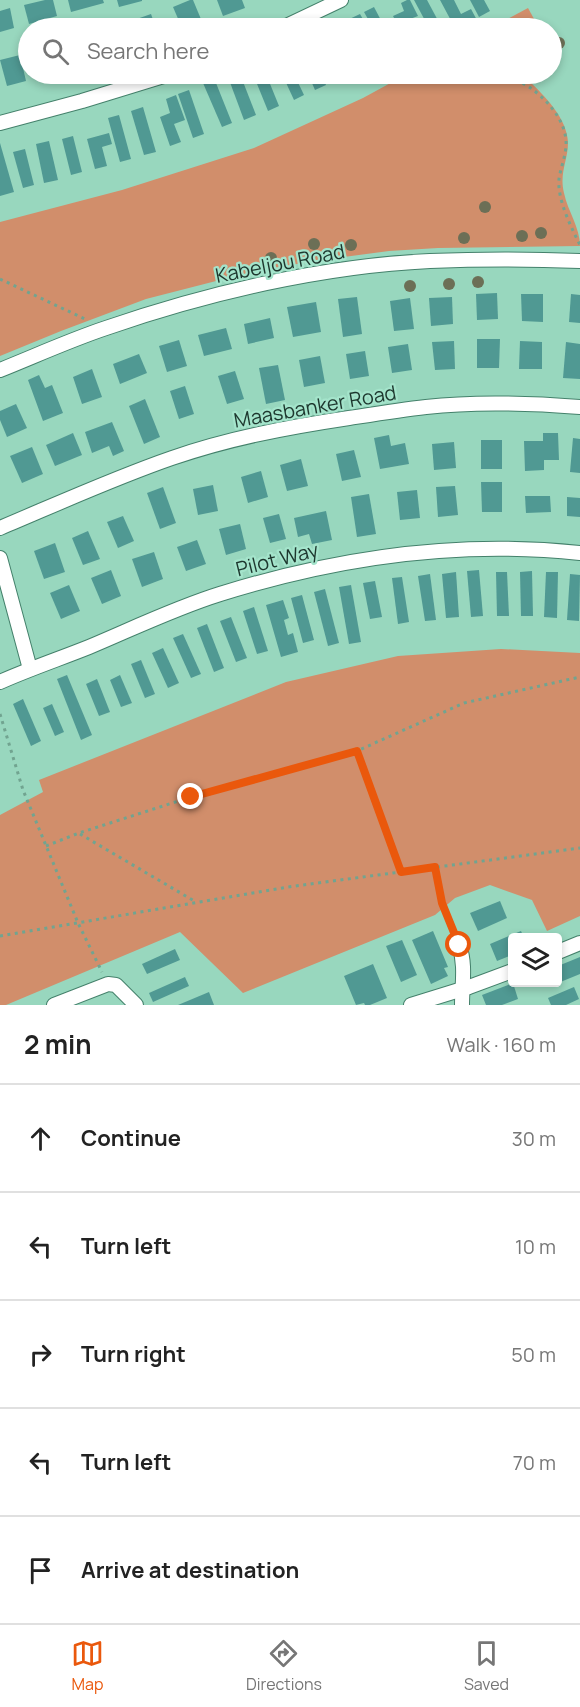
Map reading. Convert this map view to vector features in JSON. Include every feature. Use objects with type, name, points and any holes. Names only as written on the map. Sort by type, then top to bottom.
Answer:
[{"type":"street","points":[[303,18],[341,0]]},
{"type":"street","points":[[0,123],[139,84]]},
{"type":"street","name":"Kabeljou Road","points":[[0,370],[104,328],[218,294],[257,285],[342,270],[438,261],[504,259],[580,261]]},
{"type":"street","name":"Maasbanker Road","points":[[0,528],[100,485],[173,458],[290,426],[427,406],[486,403],[580,407]]},
{"type":"street","name":"Pilot Way","points":[[0,682],[209,598],[288,575],[350,562],[445,551],[514,548],[580,552]]},
{"type":"street","points":[[0,558],[30,669]]},
{"type":"street","points":[[562,950],[580,943]]},
{"type":"street","points":[[459,945],[464,967],[462,1005]]},
{"type":"street","points":[[411,1005],[508,973]]},
{"type":"street","points":[[54,1005],[108,984],[116,985],[136,1005]]},
{"type":"path","points":[[521,84],[539,94],[550,106],[566,134],[559,182],[563,204],[580,245]]},
{"type":"path","points":[[0,279],[104,328]]},
{"type":"path","points":[[46,846],[191,797],[357,751],[464,702],[580,677]]},
{"type":"path","points":[[0,714],[23,790],[78,923],[108,984]]},
{"type":"path","points":[[357,751],[401,872]]},
{"type":"path","points":[[79,833],[198,903]]},
{"type":"path","points":[[0,936],[288,887],[580,848]]},
{"type":"path","points":[[435,867],[442,903],[459,945]]},
{"type":"shaded area","points":[[528,8],[534,18],[510,18]]},
{"type":"shaded area","points":[[389,84],[532,84],[554,108],[567,133],[568,149],[563,186],[578,232],[580,246],[389,251],[255,271],[146,299],[0,356],[0,222],[122,190],[254,148]]},
{"type":"shaded area","points":[[501,649],[580,653],[580,916],[547,931],[532,900],[490,885],[455,898],[435,915],[243,993],[180,932],[6,1005],[0,1005],[0,815],[43,792],[39,780],[286,682],[398,656]]},
{"type":"building","points":[[53,0],[57,16],[27,18],[24,5]]},
{"type":"building","points":[[68,0],[103,0],[104,3],[71,12]]},
{"type":"building","points":[[117,0],[142,0],[142,1],[119,7]]},
{"type":"building","points":[[193,0],[200,18],[178,18],[173,7]]},
{"type":"building","points":[[217,0],[242,0],[245,8],[223,16]]},
{"type":"building","points":[[410,0],[418,16],[394,18],[393,16],[404,11],[401,3]]},
{"type":"building","points":[[414,0],[427,0],[437,18],[424,18]]},
{"type":"building","points":[[440,0],[454,0],[461,14],[471,9],[476,18],[450,18]]},
{"type":"building","points":[[470,0],[484,0],[490,11],[479,17]]},
{"type":"building","points":[[374,7],[380,18],[367,18],[364,12]]},
{"type":"building","points":[[10,8],[14,28],[0,32],[0,11]]},
{"type":"building","points":[[151,14],[152,18],[140,18]]},
{"type":"building","points":[[18,56],[18,83],[7,86],[0,60]]},
{"type":"building","points":[[203,84],[216,84],[232,123],[222,127]]},
{"type":"building","points":[[231,84],[244,84],[256,115],[244,120]]},
{"type":"building","points":[[257,84],[270,84],[279,106],[268,111]]},
{"type":"building","points":[[287,84],[299,84],[304,95],[294,100]]},
{"type":"building","points":[[312,84],[326,84],[326,85],[315,90]]},
{"type":"building","points":[[189,90],[204,134],[193,138],[178,94]]},
{"type":"building","points":[[176,95],[185,120],[174,124],[181,142],[170,146],[160,117],[170,113],[166,99]]},
{"type":"building","points":[[143,107],[156,152],[144,155],[131,111]]},
{"type":"building","points":[[119,115],[131,159],[120,162],[108,118]]},
{"type":"building","points":[[109,133],[112,144],[102,147],[107,166],[95,169],[87,139]]},
{"type":"building","points":[[73,136],[82,172],[71,175],[62,139]]},
{"type":"building","points":[[49,141],[58,180],[44,183],[36,144]]},
{"type":"building","points":[[0,143],[14,192],[0,196]]},
{"type":"building","points":[[25,149],[34,185],[23,188],[13,152]]},
{"type":"building","points":[[497,293],[498,319],[477,320],[476,294]]},
{"type":"building","points":[[521,294],[543,294],[543,322],[522,321]]},
{"type":"building","points":[[571,294],[580,295],[580,323],[569,322]]},
{"type":"building","points":[[357,297],[362,334],[343,337],[338,299]]},
{"type":"building","points":[[452,297],[453,324],[431,326],[429,298]]},
{"type":"building","points":[[410,298],[414,329],[394,331],[390,301]]},
{"type":"building","points":[[316,302],[321,332],[293,337],[287,307]]},
{"type":"building","points":[[270,318],[274,338],[248,344],[244,324]]},
{"type":"building","points":[[226,328],[232,349],[204,356],[198,335]]},
{"type":"building","points":[[477,339],[500,339],[499,368],[477,368]]},
{"type":"building","points":[[179,340],[187,366],[167,372],[159,346]]},
{"type":"building","points":[[454,341],[455,369],[435,370],[432,342]]},
{"type":"building","points":[[520,341],[542,342],[542,369],[519,369]]},
{"type":"building","points":[[566,342],[580,344],[580,379],[563,378]]},
{"type":"building","points":[[408,344],[412,370],[392,373],[388,347]]},
{"type":"building","points":[[365,351],[369,376],[350,379],[346,354]]},
{"type":"building","points":[[139,354],[147,373],[120,384],[113,364]]},
{"type":"building","points":[[320,356],[325,383],[304,387],[299,360]]},
{"type":"building","points":[[278,365],[285,400],[266,404],[259,368]]},
{"type":"building","points":[[92,369],[102,397],[82,404],[73,377]]},
{"type":"building","points":[[235,371],[244,399],[227,404],[218,376]]},
{"type":"building","points":[[39,375],[45,388],[52,385],[63,413],[43,421],[28,380]]},
{"type":"building","points":[[185,386],[194,414],[179,419],[170,391]]},
{"type":"building","points":[[145,399],[160,437],[144,444],[129,406]]},
{"type":"building","points":[[16,404],[27,428],[7,437],[0,420],[0,411]]},
{"type":"building","points":[[112,422],[124,451],[113,456],[109,446],[92,453],[85,432]]},
{"type":"building","points":[[73,433],[82,455],[55,466],[46,445]]},
{"type":"building","points":[[543,433],[558,433],[559,460],[544,460],[544,470],[525,471],[524,441],[543,441]]},
{"type":"building","points":[[389,435],[391,446],[405,443],[409,464],[380,469],[374,438]]},
{"type":"building","points":[[573,438],[580,439],[580,473],[570,472]]},
{"type":"building","points":[[481,440],[502,440],[502,469],[481,469]]},
{"type":"building","points":[[454,442],[456,468],[434,470],[432,444]]},
{"type":"building","points":[[32,447],[43,474],[22,483],[10,456]]},
{"type":"building","points":[[354,450],[361,477],[342,481],[336,454]]},
{"type":"building","points":[[301,459],[308,486],[287,491],[280,465]]},
{"type":"building","points":[[261,471],[268,497],[248,503],[241,477]]},
{"type":"building","points":[[481,482],[502,482],[502,512],[482,512]]},
{"type":"building","points":[[213,485],[218,511],[198,515],[193,489]]},
{"type":"building","points":[[455,486],[458,515],[438,517],[436,487]]},
{"type":"building","points":[[163,487],[176,523],[160,529],[147,493]]},
{"type":"building","points":[[417,490],[420,518],[400,520],[397,492]]},
{"type":"building","points":[[369,494],[376,534],[357,537],[351,497]]},
{"type":"building","points":[[525,496],[550,496],[551,512],[526,513]]},
{"type":"building","points":[[567,497],[580,498],[580,517],[567,516]]},
{"type":"building","points":[[326,511],[332,540],[312,544],[309,534],[298,537],[294,518]]},
{"type":"building","points":[[279,514],[286,539],[270,543],[263,518]]},
{"type":"building","points":[[123,516],[134,541],[118,548],[107,522]]},
{"type":"building","points":[[240,524],[246,549],[226,555],[219,529]]},
{"type":"building","points":[[88,531],[100,559],[83,565],[72,538]]},
{"type":"building","points":[[197,540],[206,564],[186,571],[177,547]]},
{"type":"building","points":[[55,543],[65,572],[44,579],[34,551]]},
{"type":"building","points":[[154,552],[163,579],[142,587],[132,559]]},
{"type":"building","points":[[111,570],[121,596],[102,604],[91,578]]},
{"type":"building","points":[[479,570],[483,616],[471,617],[467,571]]},
{"type":"building","points":[[532,571],[533,616],[521,616],[520,572]]},
{"type":"building","points":[[456,572],[459,617],[446,618],[442,574]]},
{"type":"building","points":[[496,572],[507,572],[509,616],[497,616]]},
{"type":"building","points":[[546,572],[558,572],[557,618],[544,617]]},
{"type":"building","points":[[430,574],[436,620],[425,621],[418,576]]},
{"type":"building","points":[[570,574],[580,575],[579,621],[567,620]]},
{"type":"building","points":[[402,577],[409,622],[398,624],[392,578]]},
{"type":"building","points":[[375,581],[382,617],[370,619],[363,583]]},
{"type":"building","points":[[69,585],[80,611],[61,619],[50,593]]},
{"type":"building","points":[[351,585],[361,642],[349,644],[339,587]]},
{"type":"building","points":[[325,589],[339,643],[328,646],[314,592]]},
{"type":"building","points":[[302,595],[314,640],[303,643],[291,598]]},
{"type":"building","points":[[283,600],[289,618],[284,620],[288,635],[293,633],[298,652],[281,657],[266,605]]},
{"type":"building","points":[[254,607],[268,651],[257,654],[243,611]]},
{"type":"building","points":[[231,617],[247,658],[236,662],[220,621]]},
{"type":"building","points":[[207,624],[224,668],[214,672],[197,628]]},
{"type":"building","points":[[183,634],[201,674],[191,678],[173,638]]},
{"type":"building","points":[[163,648],[179,683],[168,688],[152,653]]},
{"type":"building","points":[[141,660],[155,694],[145,698],[131,664]]},
{"type":"building","points":[[67,675],[92,735],[81,740],[57,679]]},
{"type":"building","points":[[120,675],[132,703],[121,707],[110,680]]},
{"type":"building","points":[[97,679],[110,712],[99,716],[86,684]]},
{"type":"building","points":[[23,699],[41,741],[31,746],[13,704]]},
{"type":"building","points":[[52,704],[64,732],[55,736],[43,708]]},
{"type":"building","points":[[500,901],[507,918],[478,931],[470,913]]},
{"type":"building","points":[[433,931],[448,967],[444,968],[448,976],[431,984],[412,940]]},
{"type":"building","points":[[508,936],[508,957],[497,961],[490,944]]},
{"type":"building","points":[[402,940],[417,975],[401,982],[386,946]]},
{"type":"building","points":[[175,949],[180,960],[147,974],[142,964]]},
{"type":"building","points":[[580,957],[580,974],[562,981],[562,964]]},
{"type":"building","points":[[373,964],[387,998],[370,1005],[364,1003],[356,1005],[344,976]]},
{"type":"building","points":[[185,977],[189,986],[153,1002],[149,993]]},
{"type":"building","points":[[508,985],[508,987],[514,987],[518,999],[502,1005],[486,1005],[482,995]]},
{"type":"building","points":[[574,987],[579,999],[566,1005],[551,1005],[548,998]]},
{"type":"building","points":[[209,992],[214,1005],[178,1005]]},
{"type":"route","points":[[191,797],[357,751],[401,872],[435,867],[442,903],[459,945]]}]
